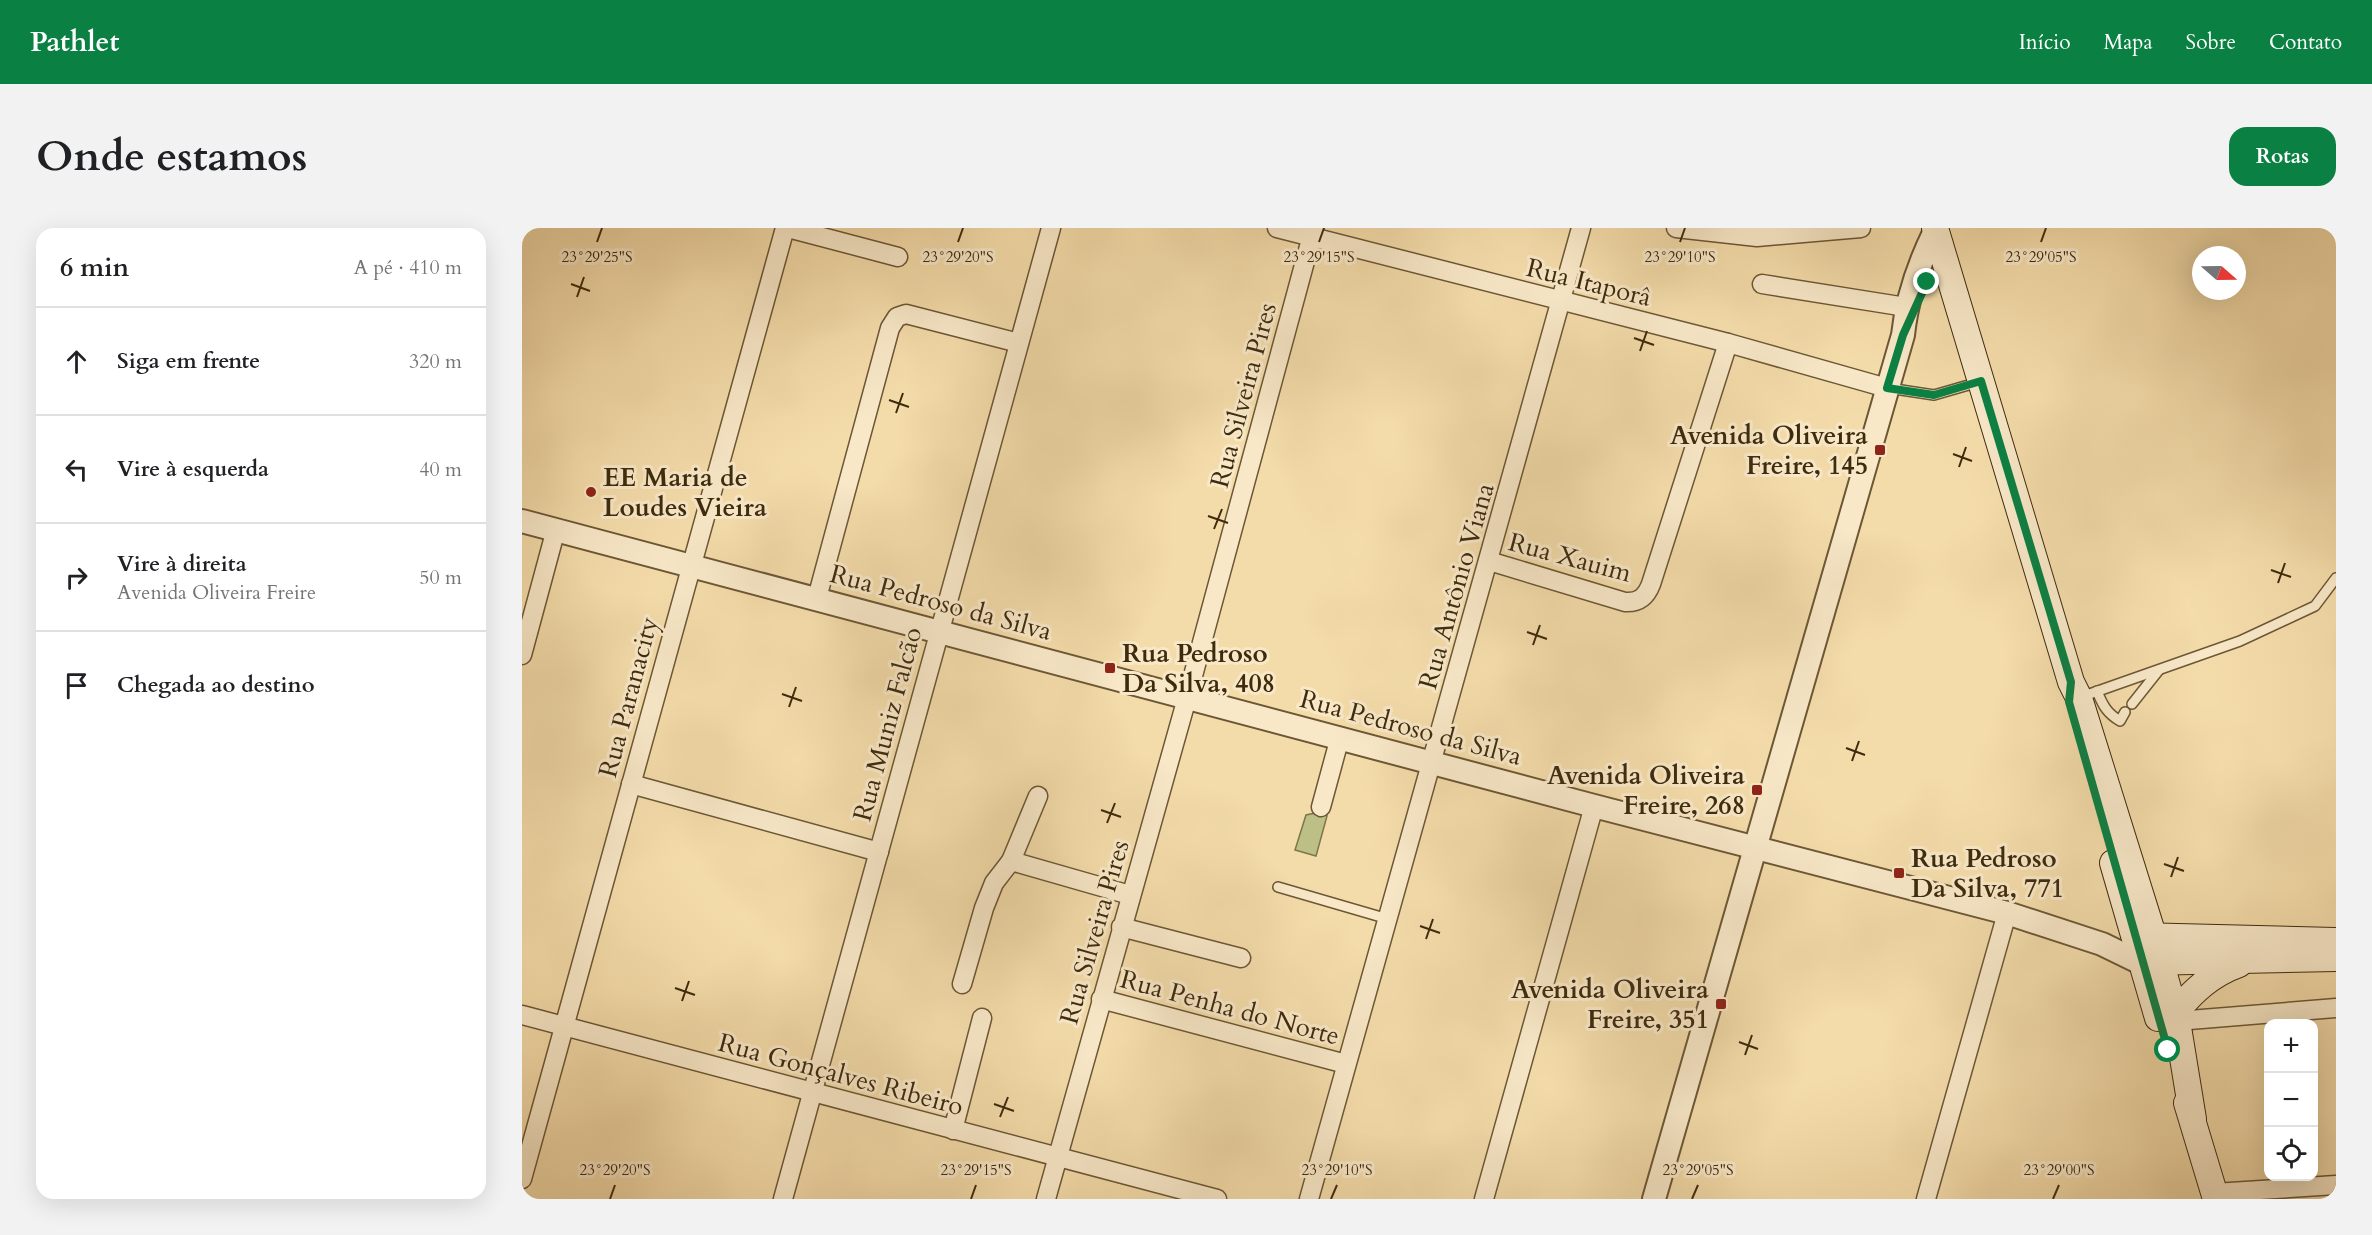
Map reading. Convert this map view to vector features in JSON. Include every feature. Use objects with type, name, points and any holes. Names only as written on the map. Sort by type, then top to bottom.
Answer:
[{"type":"main road","points":[[1938,235],[1981,381],[2082,690],[2114,808],[2151,962],[2168,1050],[2193,1119],[2215,1196]]},
{"type":"main road","points":[[2082,690],[2069,702],[2144,936]]},
{"type":"main road","points":[[2114,808],[2157,903],[2168,919],[2204,938]]},
{"type":"main road","points":[[2144,936],[2336,941]]},
{"type":"main road","points":[[2151,962],[2336,958]]},
{"type":"main road","points":[[2176,1018],[2199,987],[2221,970],[2249,960]]},
{"type":"main road","points":[[2151,962],[2176,1018],[2193,1119]]},
{"type":"street","points":[[786,228],[898,257]]},
{"type":"street","name":"Rua Paranacity","points":[[522,1179],[786,228]]},
{"type":"street","name":"Rua Muniz Falcão","points":[[783,1199],[1051,228]]},
{"type":"street","name":"Rua Itaporâ","points":[[1277,228],[1313,233],[1561,302],[1728,343],[1887,388]]},
{"type":"street","name":"Rua Antônio Viana","points":[[1309,1199],[1581,228]]},
{"type":"street","points":[[1676,228],[1757,237],[1861,228]]},
{"type":"street","name":"Rua Silveira Pires","points":[[1046,1199],[1187,698],[1313,233]]},
{"type":"street","points":[[1903,335],[1906,307],[1914,280],[1938,235]]},
{"type":"street","points":[[1654,1199],[1887,388],[1938,235]]},
{"type":"street","points":[[1762,284],[1906,307]]},
{"type":"street","points":[[817,598],[890,328],[897,317],[906,314],[1019,342]]},
{"type":"street","name":"Rua Xauim","points":[[1489,561],[1624,602],[1637,601],[1644,597],[1651,584],[1728,343]]},
{"type":"street","name":"Rua Pedroso da Silva","points":[[522,521],[1594,806],[2007,912],[2151,962]]},
{"type":"street","points":[[522,655],[556,529]]},
{"type":"street","points":[[1321,807],[1340,737]]},
{"type":"street","points":[[631,784],[879,852]]},
{"type":"street","points":[[962,984],[984,908],[994,883],[1011,861],[1038,796]]},
{"type":"street","points":[[1484,1199],[1594,806]]},
{"type":"street","points":[[1011,861],[1130,895]]},
{"type":"street","points":[[1926,1199],[2007,912]]},
{"type":"street","points":[[1121,927],[1241,958]]},
{"type":"street","points":[[2102,944],[2144,936]]},
{"type":"street","name":"Rua Penha do Norte","points":[[1101,999],[1346,1064]]},
{"type":"street","points":[[2176,1018],[2336,1008]]},
{"type":"street","name":"Rua Gonçalves Ribeiro","points":[[522,1015],[812,1094],[1217,1199]]},
{"type":"street","points":[[953,1130],[982,1018]]},
{"type":"street","points":[[2215,1196],[2336,1185]]},
{"type":"lane","points":[[1887,388],[1934,395],[1981,381]]},
{"type":"lane","points":[[2082,690],[2161,668],[2240,641],[2315,606],[2336,578]]},
{"type":"lane","points":[[2132,704],[2161,668]]},
{"type":"lane","points":[[2082,690],[2111,716],[2120,721],[2125,712]]},
{"type":"lane","points":[[1278,887],[1388,919]]},
{"type":"green space","points":[[1326,811],[1327,816],[1316,856],[1295,850],[1306,815]]},
{"type":"place","name":"Avenida Oliveira Freire, 145","points":[[1880,450]]},
{"type":"place","name":"EE Maria de Loudes Vieira","points":[[591,492]]},
{"type":"place","name":"Rua Pedroso Da Silva, 408","points":[[1110,668]]},
{"type":"place","name":"Avenida Oliveira Freire, 268","points":[[1757,790]]},
{"type":"place","name":"Rua Pedroso Da Silva, 771","points":[[1899,873]]},
{"type":"place","name":"Avenida Oliveira Freire, 351","points":[[1721,1004]]},
{"type":"route","points":[[1927,282],[1903,335],[1887,388],[1919,395],[1934,395],[1981,381],[2071,682],[2069,702],[2141,963],[2168,1050]]}]
